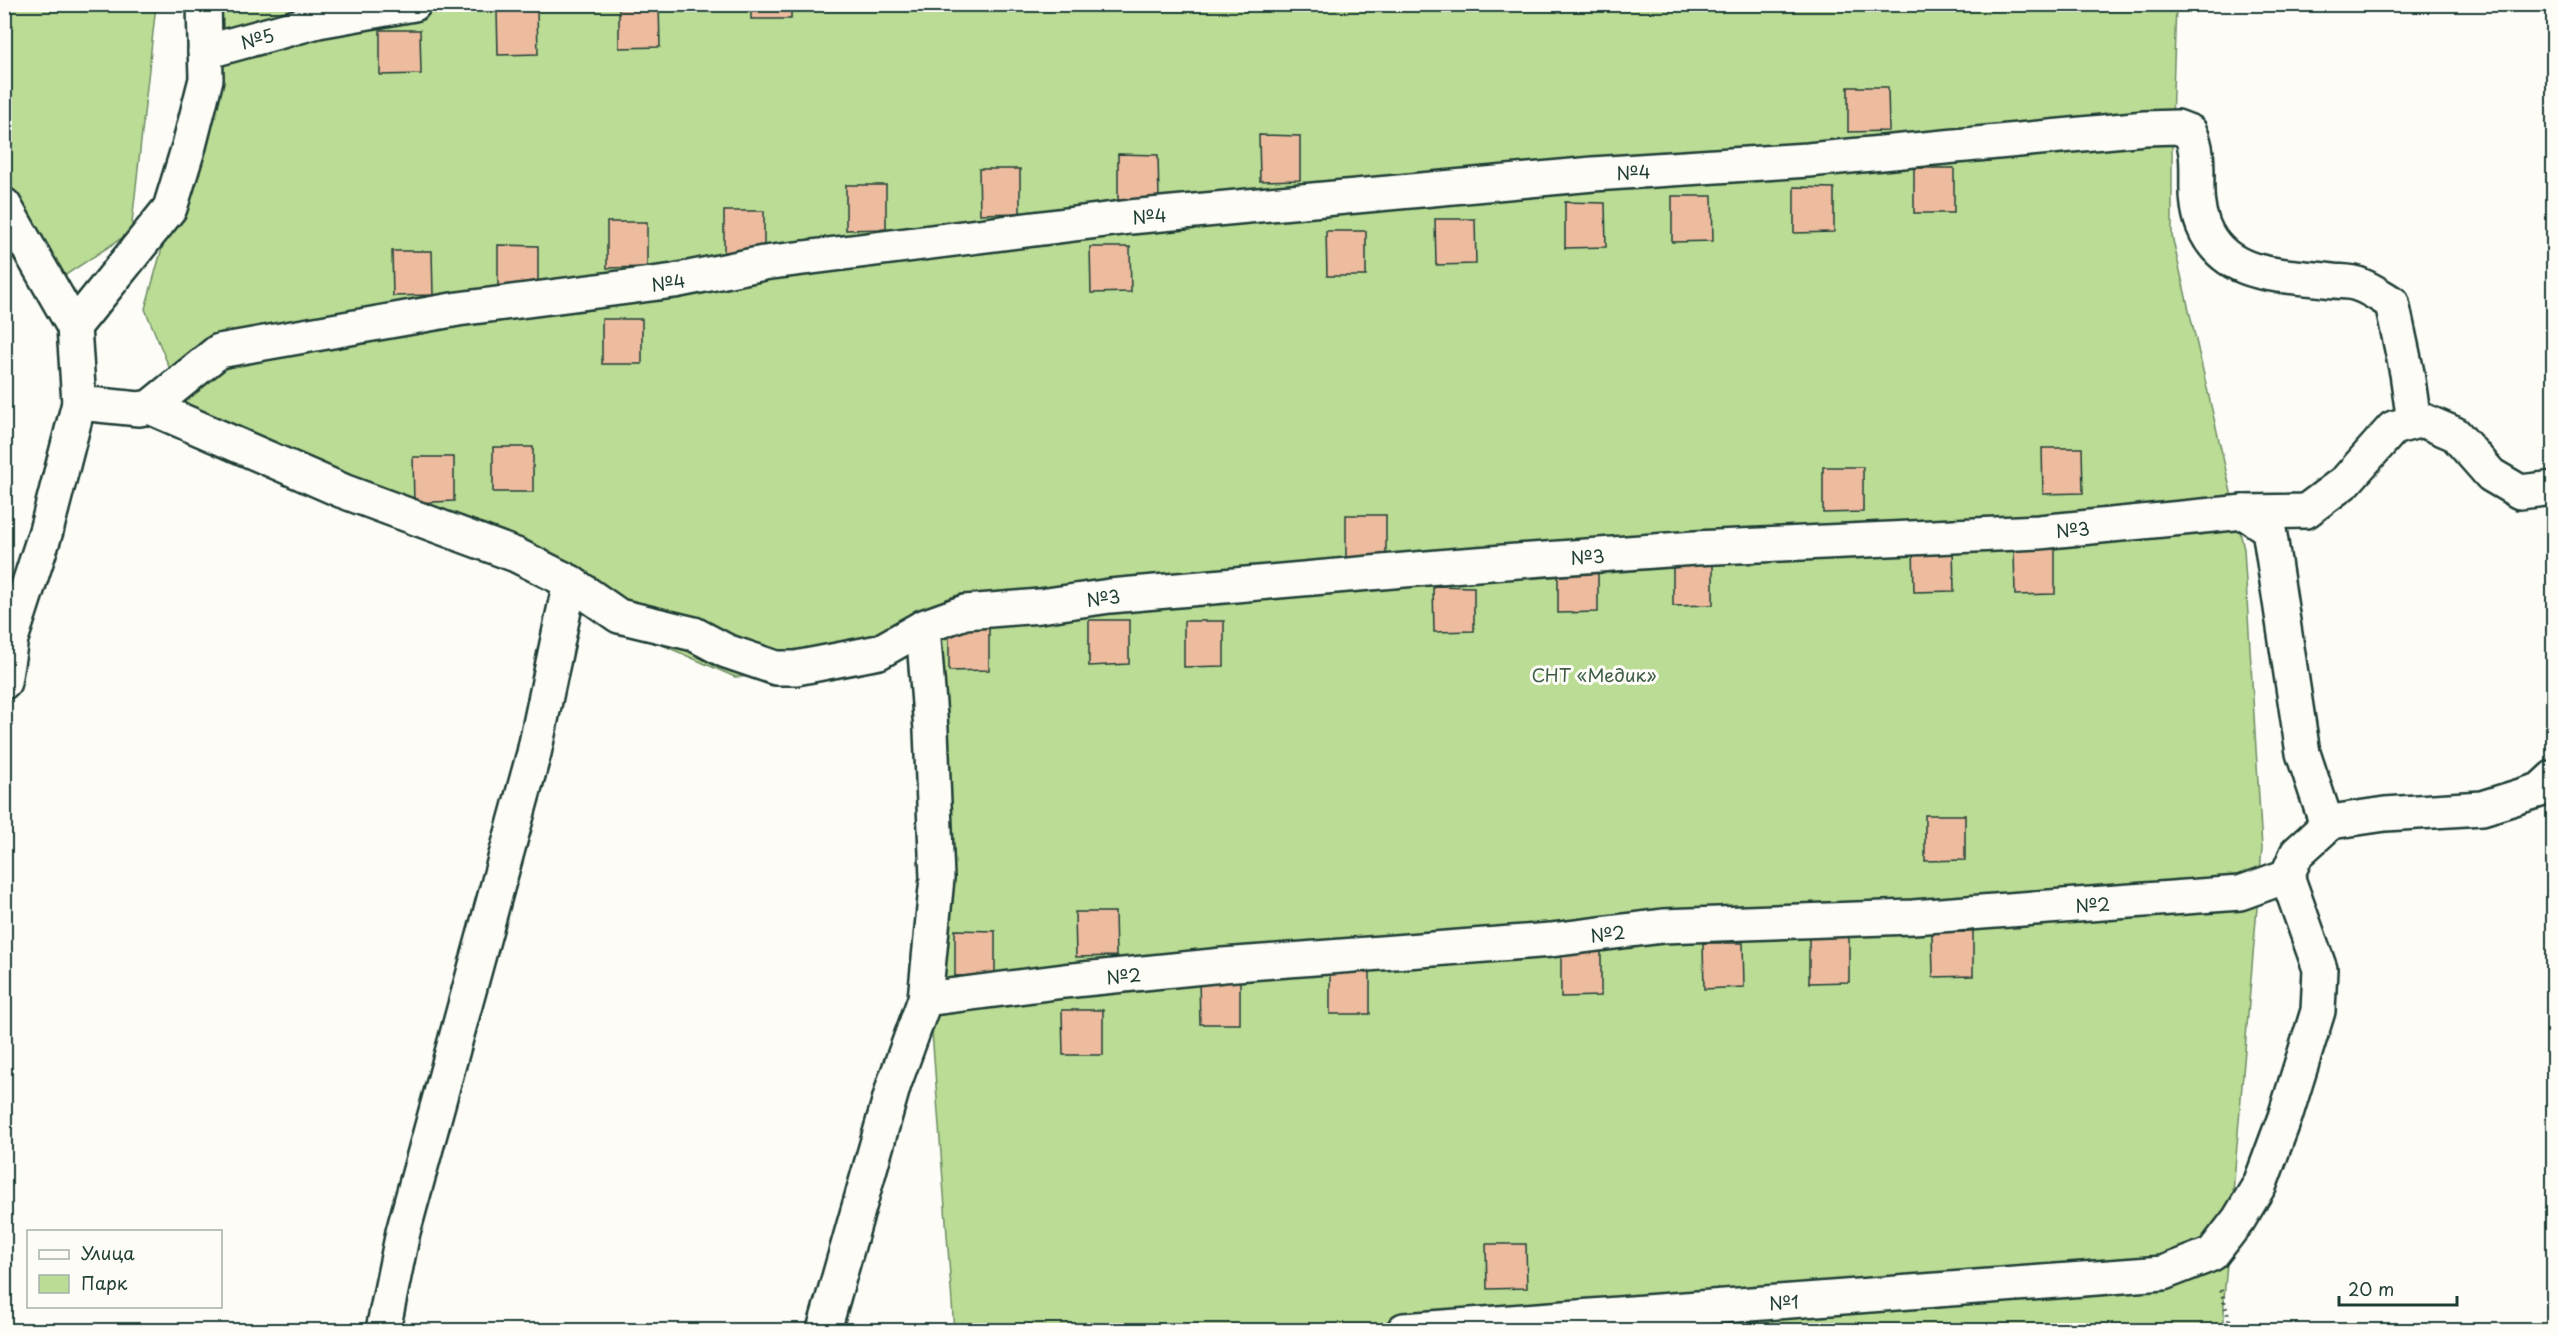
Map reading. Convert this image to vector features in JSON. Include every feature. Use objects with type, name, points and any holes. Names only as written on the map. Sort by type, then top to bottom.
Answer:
[{"type":"street","points":[[74,327],[171,207],[206,79],[204,4]]},
{"type":"street","name":"№5","points":[[206,52],[318,21],[414,4]]},
{"type":"street","name":"№4","points":[[150,407],[219,351],[458,309],[674,281],[764,263],[1130,217],[1593,174],[1808,160],[2177,127],[2190,132],[2197,146],[2196,199],[2203,225],[2214,246],[2232,262],[2280,276],[2359,284],[2392,303],[2407,374],[2414,422]]},
{"type":"street","points":[[4,205],[74,327],[79,403],[46,531],[11,639],[4,682]]},
{"type":"street","points":[[79,403],[139,409],[150,407]]},
{"type":"street","name":"№3","points":[[150,407],[343,491],[516,555],[570,582],[620,616],[694,634],[726,651],[776,668],[796,668],[879,652],[928,625],[965,612],[1040,606],[1110,596],[1450,566],[1747,545],[2039,532],[2244,512],[2306,511],[2346,481],[2393,428],[2414,422]]},
{"type":"street","points":[[2414,422],[2422,420],[2455,434],[2491,475],[2520,492],[2553,488]]},
{"type":"street","points":[[2244,512],[2269,529],[2302,753],[2327,825]]},
{"type":"street","points":[[383,1330],[403,1232],[534,753],[570,582]]},
{"type":"street","points":[[824,1330],[894,1084],[925,999],[937,878],[928,625]]},
{"type":"street","points":[[2287,876],[2297,853],[2331,822],[2385,814],[2482,808],[2540,790],[2553,777]]},
{"type":"street","name":"№2","points":[[925,999],[1064,981],[1223,965],[1551,940],[1663,926],[1913,917],[2240,893],[2287,876]]},
{"type":"street","name":"№1","points":[[1404,1330],[2163,1273],[2212,1254],[2239,1219],[2260,1184],[2285,1117],[2318,1011],[2320,969],[2287,876]]},
{"type":"green space","points":[[4,5],[156,5],[131,232],[52,284],[5,203]]},
{"type":"green space","name":"СНТ «Медик»","points":[[216,5],[2176,5],[2172,121],[2172,236],[2244,549],[2262,848],[2224,1299],[2224,1330],[954,1330],[932,1031],[938,639],[806,675],[735,677],[649,639],[560,568],[198,437],[145,309],[212,69]]},
{"type":"building","points":[[619,4],[659,4],[660,47],[619,48]]},
{"type":"building","points":[[751,4],[791,4],[791,19],[751,19]]},
{"type":"building","points":[[497,10],[537,10],[538,54],[498,55]]},
{"type":"building","points":[[380,30],[420,30],[421,74],[380,75]]},
{"type":"building","points":[[1848,87],[1888,87],[1889,131],[1848,132]]},
{"type":"building","points":[[1259,135],[1300,136],[1300,180],[1260,181]]},
{"type":"building","points":[[1118,154],[1158,155],[1159,199],[1118,200]]},
{"type":"building","points":[[1914,168],[1954,168],[1954,213],[1914,213]]},
{"type":"building","points":[[979,169],[1020,169],[1020,213],[980,214]]},
{"type":"building","points":[[846,185],[886,185],[886,229],[846,230]]},
{"type":"building","points":[[1794,187],[1834,188],[1834,232],[1794,233]]},
{"type":"building","points":[[1672,196],[1712,196],[1713,241],[1672,242]]},
{"type":"building","points":[[1565,202],[1605,203],[1606,247],[1565,248]]},
{"type":"building","points":[[724,211],[764,211],[764,255],[724,257]]},
{"type":"building","points":[[1435,219],[1475,219],[1476,264],[1436,265]]},
{"type":"building","points":[[607,222],[647,222],[647,267],[607,268]]},
{"type":"building","points":[[1326,231],[1366,231],[1366,276],[1327,276]]},
{"type":"building","points":[[498,245],[538,246],[538,290],[498,291]]},
{"type":"building","points":[[1090,247],[1130,247],[1131,292],[1091,293]]},
{"type":"building","points":[[392,251],[432,251],[433,295],[393,296]]},
{"type":"building","points":[[602,319],[642,319],[642,364],[602,364]]},
{"type":"building","points":[[493,447],[533,447],[533,492],[493,492]]},
{"type":"building","points":[[2042,448],[2082,448],[2083,493],[2043,494]]},
{"type":"building","points":[[413,457],[454,457],[454,501],[414,503]]},
{"type":"building","points":[[1823,467],[1863,467],[1863,512],[1823,513]]},
{"type":"building","points":[[1346,515],[1386,515],[1386,559],[1346,560]]},
{"type":"building","points":[[1913,546],[1953,547],[1954,591],[1914,592]]},
{"type":"building","points":[[2014,549],[2055,549],[2055,594],[2015,595]]},
{"type":"building","points":[[1673,561],[1713,561],[1713,605],[1673,606]]},
{"type":"building","points":[[1558,568],[1598,568],[1598,612],[1558,613]]},
{"type":"building","points":[[1433,586],[1474,587],[1474,631],[1434,632]]},
{"type":"building","points":[[1089,620],[1129,620],[1129,664],[1089,666]]},
{"type":"building","points":[[1184,621],[1224,621],[1224,666],[1184,667]]},
{"type":"building","points":[[949,626],[989,626],[989,670],[949,671]]},
{"type":"building","points":[[1925,815],[1965,815],[1965,860],[1925,861]]},
{"type":"building","points":[[1075,912],[1115,912],[1116,956],[1076,957]]},
{"type":"building","points":[[955,930],[995,931],[995,975],[955,976]]},
{"type":"building","points":[[1932,932],[1973,932],[1973,976],[1933,977]]},
{"type":"building","points":[[1809,937],[1849,937],[1849,982],[1809,983]]},
{"type":"building","points":[[1703,943],[1743,943],[1744,987],[1704,989]]},
{"type":"building","points":[[1561,951],[1601,952],[1601,996],[1561,997]]},
{"type":"building","points":[[1330,969],[1370,969],[1370,1014],[1330,1014]]},
{"type":"building","points":[[1199,979],[1240,979],[1240,1024],[1200,1024]]},
{"type":"building","points":[[1062,1010],[1103,1010],[1103,1055],[1063,1055]]},
{"type":"building","points":[[1486,1244],[1526,1244],[1527,1288],[1487,1289]]},
{"type":"building","points":[[1718,1322],[1758,1322],[1758,1330],[1718,1330]]},
{"type":"building","points":[[1617,1328],[1657,1328],[1657,1330],[1617,1330]]}]
